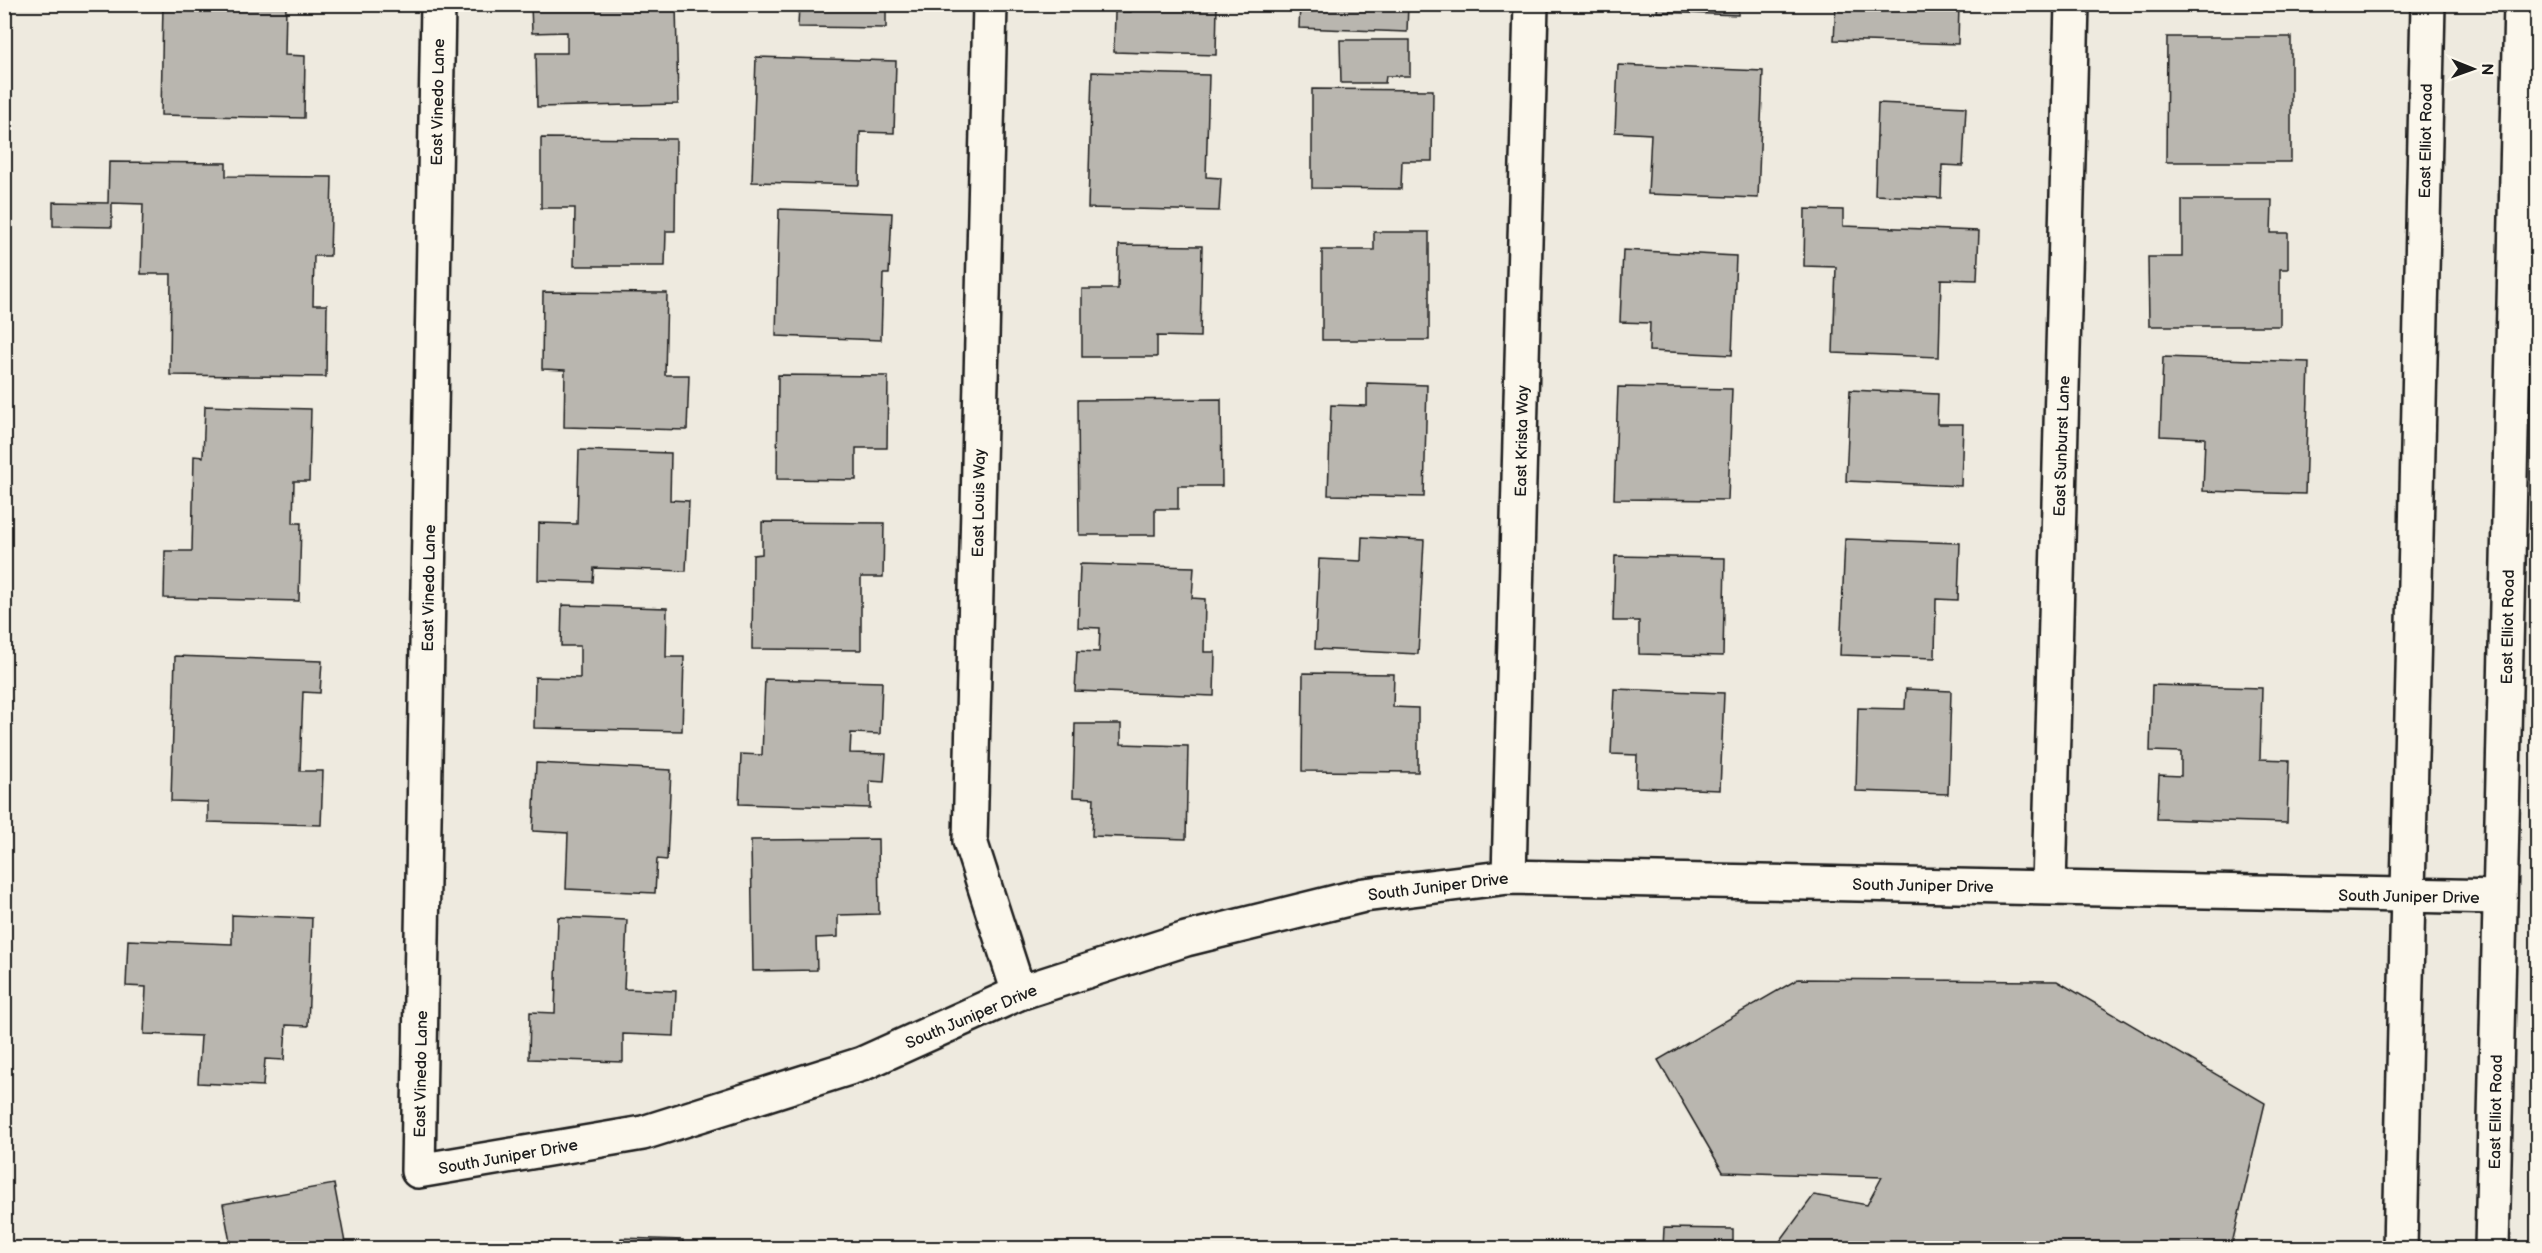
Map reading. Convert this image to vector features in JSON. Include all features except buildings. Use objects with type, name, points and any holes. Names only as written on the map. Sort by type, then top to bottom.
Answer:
[{"type":"street","name":"East Vinedo Lane","points":[[418,1171],[438,4]]},
{"type":"street","name":"East Louis Way","points":[[990,4],[970,841],[1019,993]]},
{"type":"street","name":"East Krista Way","points":[[1509,877],[1531,4]]},
{"type":"street","name":"East Sunburst Lane","points":[[2049,887],[2072,4]]},
{"type":"street","name":"East Elliot Road","points":[[2400,1248],[2428,4]]},
{"type":"street","name":"East Elliot Road","points":[[2492,1248],[2521,4]]},
{"type":"street","name":"South Juniper Drive","points":[[418,1171],[643,1133],[862,1064],[1019,993],[1186,939],[1364,895],[1509,877],[2500,897]]}]
